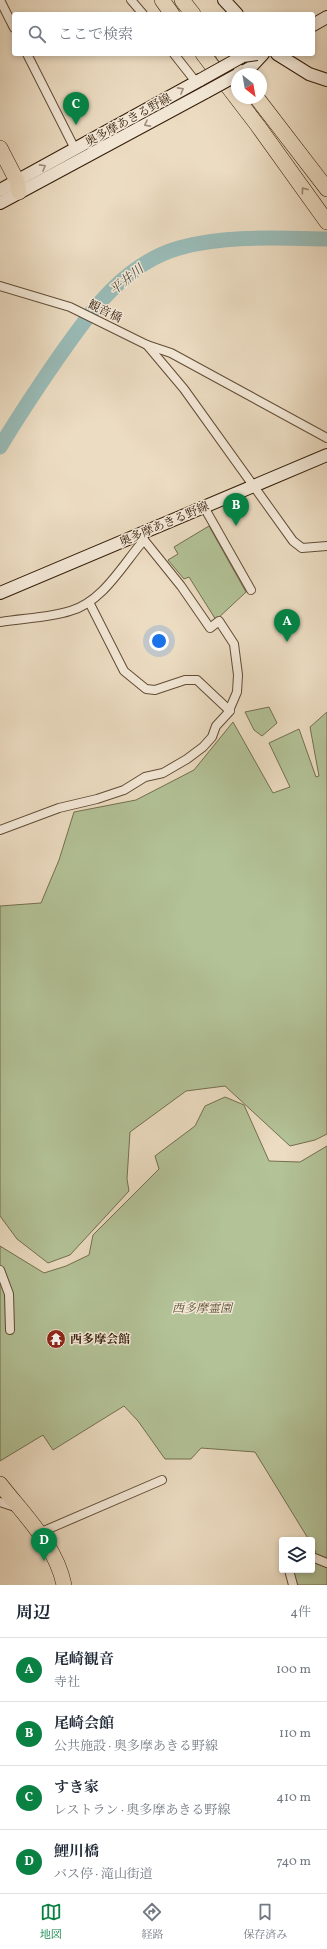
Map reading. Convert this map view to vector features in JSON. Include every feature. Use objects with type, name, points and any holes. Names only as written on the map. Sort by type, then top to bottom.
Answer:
[{"type":"highway","points":[[162,0],[171,12]]},
{"type":"highway","points":[[182,0],[191,12]]},
{"type":"highway","points":[[205,56],[258,126],[327,222]]},
{"type":"highway","points":[[224,56],[234,68]]},
{"type":"highway","points":[[262,104],[327,189]]},
{"type":"highway","points":[[0,148],[11,187]]},
{"type":"highway","points":[[0,169],[11,187]]},
{"type":"highway","points":[[0,1484],[39,1533],[56,1560],[64,1585]]},
{"type":"main road","points":[[224,0],[235,12]]},
{"type":"main road","points":[[315,24],[327,17]]},
{"type":"main road","name":"奥多摩あきる野線","points":[[0,203],[11,187],[75,149],[243,56]]},
{"type":"main road","name":"奥多摩あきる野線","points":[[250,68],[261,56]]},
{"type":"main road","points":[[280,56],[309,74],[327,80]]},
{"type":"main road","name":"奥多摩あきる野線","points":[[11,187],[206,92],[231,78]]},
{"type":"main road","name":"奥多摩あきる野線","points":[[0,593],[143,536],[204,507],[327,454]]},
{"type":"street","points":[[0,0],[12,24]]},
{"type":"street","points":[[131,0],[141,12]]},
{"type":"street","points":[[28,56],[75,149]]},
{"type":"street","points":[[176,56],[198,81]]},
{"type":"street","name":"観音橋","points":[[0,286],[55,301],[147,345],[170,353],[327,438]]},
{"type":"street","points":[[147,345],[184,390],[284,530],[297,545],[302,548],[327,546]]},
{"type":"street","points":[[204,507],[251,590]]},
{"type":"street","points":[[0,622],[70,611],[89,602],[108,585],[143,536],[181,586],[210,628],[219,621],[234,644],[238,675],[237,692],[230,711],[216,726],[212,737],[203,747],[187,759],[163,773],[145,777],[124,790],[97,799],[59,808],[0,830]]},
{"type":"street","points":[[89,602],[124,671],[146,689],[156,690],[185,680],[197,680],[230,711]]},
{"type":"street","points":[[0,1270],[9,1294],[10,1330]]},
{"type":"street","points":[[39,1533],[162,1480]]},
{"type":"street","points":[[0,1502],[19,1508]]},
{"type":"street","points":[[315,1558],[327,1563]]},
{"type":"street","points":[[290,1573],[293,1585]]},
{"type":"green space","points":[[209,526],[246,592],[216,620],[189,577],[184,579],[168,560],[178,554],[174,547]]},
{"type":"green space","points":[[269,707],[277,723],[262,736],[254,730],[245,712]]},
{"type":"green space","points":[[327,712],[327,1134],[315,1140],[290,1146],[225,1086],[186,1091],[130,1132],[127,1179],[129,1191],[70,1255],[48,1263],[17,1239],[0,1216],[0,906],[41,903],[59,860],[74,812],[136,800],[194,770],[233,722],[273,793],[290,787],[269,743],[299,729],[316,777],[319,776],[310,727]]},
{"type":"green space","name":"西多摩霊園","points":[[225,1097],[244,1105],[269,1161],[300,1162],[327,1146],[327,1585],[297,1585],[292,1573],[315,1573],[315,1537],[307,1537],[255,1452],[201,1448],[191,1459],[165,1459],[138,1421],[124,1406],[53,1450],[43,1435],[0,1461],[0,1246],[44,1273],[66,1266],[89,1255],[93,1235],[159,1169],[155,1156],[195,1126],[205,1106]]},
{"type":"waterway","name":"平井川","points":[[0,447],[43,380],[83,324],[110,292],[141,266],[159,255],[179,248],[214,241],[252,238],[327,239]]},
{"type":"place","name":"すき家","points":[[76,125]]},
{"type":"place","name":"尾崎会館","points":[[236,526]]},
{"type":"place","name":"尾崎観音","points":[[287,642]]},
{"type":"place","name":"西多摩会館","points":[[56,1339]]},
{"type":"place","name":"鯉川橋","points":[[44,1561]]}]
